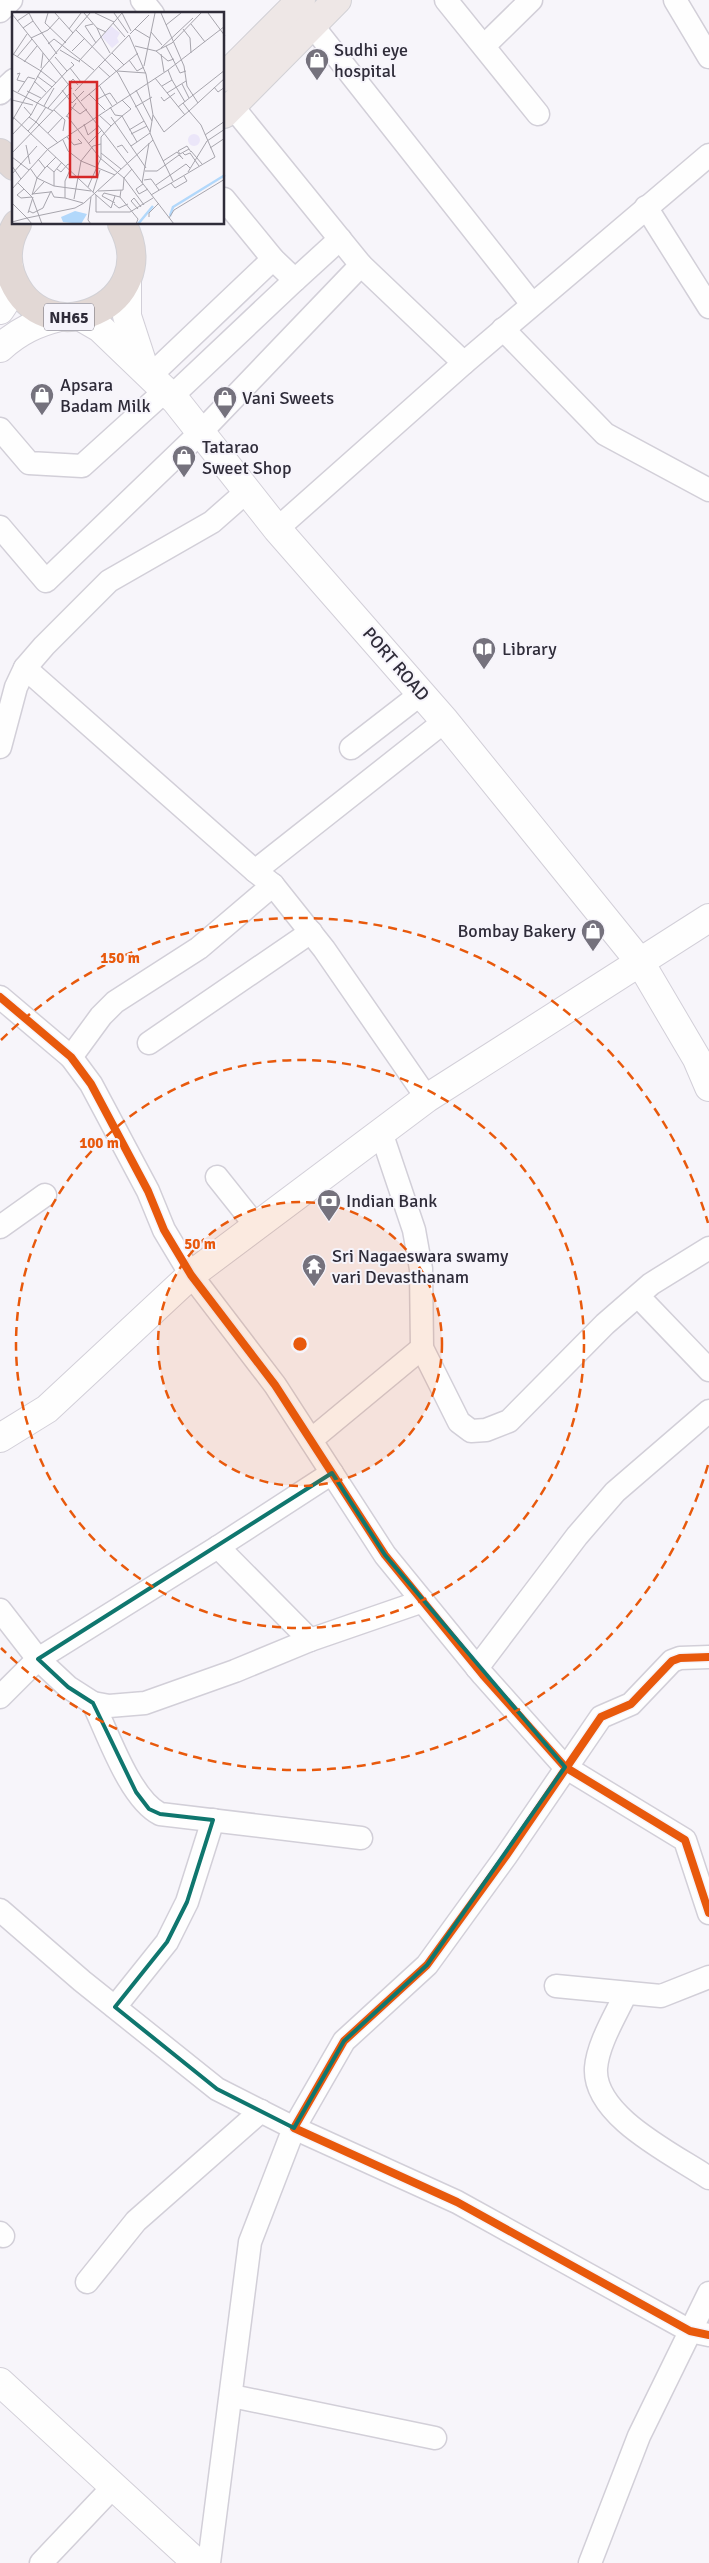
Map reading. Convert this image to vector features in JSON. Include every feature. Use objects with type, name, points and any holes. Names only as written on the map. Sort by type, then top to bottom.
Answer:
[{"type":"highway","name":"NH65","points":[[16,225],[12,232],[8,249],[9,268],[15,285],[26,301],[42,311],[71,317],[100,310],[116,297],[127,280],[132,261],[129,230]]},
{"type":"main road","points":[[225,76],[299,8],[337,0]]},
{"type":"main road","points":[[228,110],[299,8]]},
{"type":"street","points":[[0,11],[11,0]]},
{"type":"street","points":[[142,0],[151,12]]},
{"type":"street","points":[[446,0],[538,114]]},
{"type":"street","points":[[484,46],[531,0]]},
{"type":"street","points":[[675,0],[709,57]]},
{"type":"street","points":[[299,8],[532,304]]},
{"type":"street","points":[[0,93],[12,82]]},
{"type":"street","points":[[228,110],[361,265],[464,363]]},
{"type":"street","points":[[277,529],[503,329],[709,155]]},
{"type":"street","points":[[225,200],[273,259],[295,280]]},
{"type":"street","points":[[646,207],[709,307]]},
{"type":"street","points":[[158,384],[295,280],[340,239]]},
{"type":"street","points":[[0,429],[29,463],[82,466],[273,259]]},
{"type":"street","points":[[0,527],[46,581],[201,432],[361,265]]},
{"type":"street","points":[[0,310],[8,298],[9,268]]},
{"type":"street","name":"PORT ROAD","points":[[127,280],[127,316],[158,384]]},
{"type":"street","points":[[0,348],[15,334],[34,324],[71,317]]},
{"type":"street","name":"PORT ROAD","points":[[71,317],[100,328],[158,384],[201,432],[246,492],[277,529],[445,721],[640,962],[703,1065],[709,1087]]},
{"type":"street","points":[[503,329],[605,434],[709,490]]},
{"type":"street","points":[[0,747],[16,687],[25,668],[44,646],[109,581],[212,522],[246,492]]},
{"type":"street","points":[[25,668],[273,886],[311,932],[427,1098]]},
{"type":"street","points":[[351,748],[422,694]]},
{"type":"street","points":[[255,871],[445,721]]},
{"type":"street","points":[[70,1057],[101,1016],[115,1002],[199,948],[273,886]]},
{"type":"street","points":[[0,1438],[46,1409],[190,1275],[427,1098],[709,918]]},
{"type":"street","points":[[149,1043],[311,932]]},
{"type":"street","points":[[0,997],[70,1057],[91,1084],[148,1191],[164,1230],[190,1275],[275,1384],[385,1555],[477,1668],[565,1767],[685,1840],[709,1913]]},
{"type":"street","points":[[381,1132],[414,1230],[421,1269],[422,1348],[459,1422],[470,1431],[486,1430],[509,1421],[605,1324],[651,1284],[709,1248]]},
{"type":"street","points":[[217,1177],[256,1226]]},
{"type":"street","points":[[0,1227],[45,1195]]},
{"type":"street","points":[[638,1296],[709,1370]]},
{"type":"street","points":[[311,1440],[422,1348]]},
{"type":"street","points":[[477,1668],[578,1536],[615,1492],[709,1411]]},
{"type":"street","points":[[0,1697],[38,1659],[218,1547],[332,1473]]},
{"type":"street","points":[[218,1547],[310,1640]]},
{"type":"street","points":[[0,1610],[38,1659],[68,1687],[93,1703],[109,1706],[145,1703],[235,1671],[310,1640],[423,1601]]},
{"type":"street","points":[[209,2563],[232,2396],[250,2242],[294,2128],[344,2041],[427,1965],[506,1856],[600,1717],[631,1704],[672,1661],[680,1658],[709,1657]]},
{"type":"street","points":[[93,1703],[136,1792],[149,1808],[160,1814],[362,1838]]},
{"type":"street","points":[[115,2007],[167,1942],[187,1902],[213,1820]]},
{"type":"street","points":[[0,1910],[115,2007],[217,2088],[294,2128],[457,2202],[700,2333]]},
{"type":"street","points":[[556,1986],[661,1996],[709,1977]]},
{"type":"street","points":[[626,1993],[600,2050],[596,2068],[598,2088],[607,2104],[624,2122],[709,2178]]},
{"type":"street","points":[[87,2282],[136,2220],[261,2111]]},
{"type":"street","points":[[590,2563],[639,2436],[700,2333],[709,2293]]},
{"type":"street","points":[[0,2382],[197,2563]]},
{"type":"street","points":[[232,2396],[435,2438]]},
{"type":"street","points":[[41,2563],[113,2487]]},
{"type":"highlighted area","points":[[332,1473],[385,1555],[565,1767],[427,1965],[344,2041],[294,2128],[217,2089],[115,2007],[167,1942],[187,1902],[213,1820],[160,1814],[149,1809],[136,1792],[93,1703],[68,1687],[38,1659]]},
{"type":"cycle path","points":[[0,997],[71,1057],[91,1084],[148,1191],[164,1230],[191,1275],[275,1385],[385,1555],[483,1675],[565,1767],[685,1840],[709,1913]]},
{"type":"cycle path","points":[[709,1657],[680,1658],[672,1661],[631,1704],[601,1717],[506,1856],[427,1965],[344,2041],[294,2128],[457,2202],[690,2331],[709,2335]]},
{"type":"place","name":"Sudhi eye hospital","points":[[317,81]]},
{"type":"place","name":"Apsara Badam Milk","points":[[42,416]]},
{"type":"place","name":"Vani Sweets","points":[[225,419]]},
{"type":"place","name":"Tatarao Sweet Shop","points":[[184,478]]},
{"type":"place","name":"Library","points":[[484,670]]},
{"type":"place","name":"Bombay Bakery","points":[[593,952]]},
{"type":"place","name":"Indian Bank","points":[[329,1222]]},
{"type":"place","name":"Sri Nagaeswara swamy vari Devasthanam","points":[[314,1287]]}]
